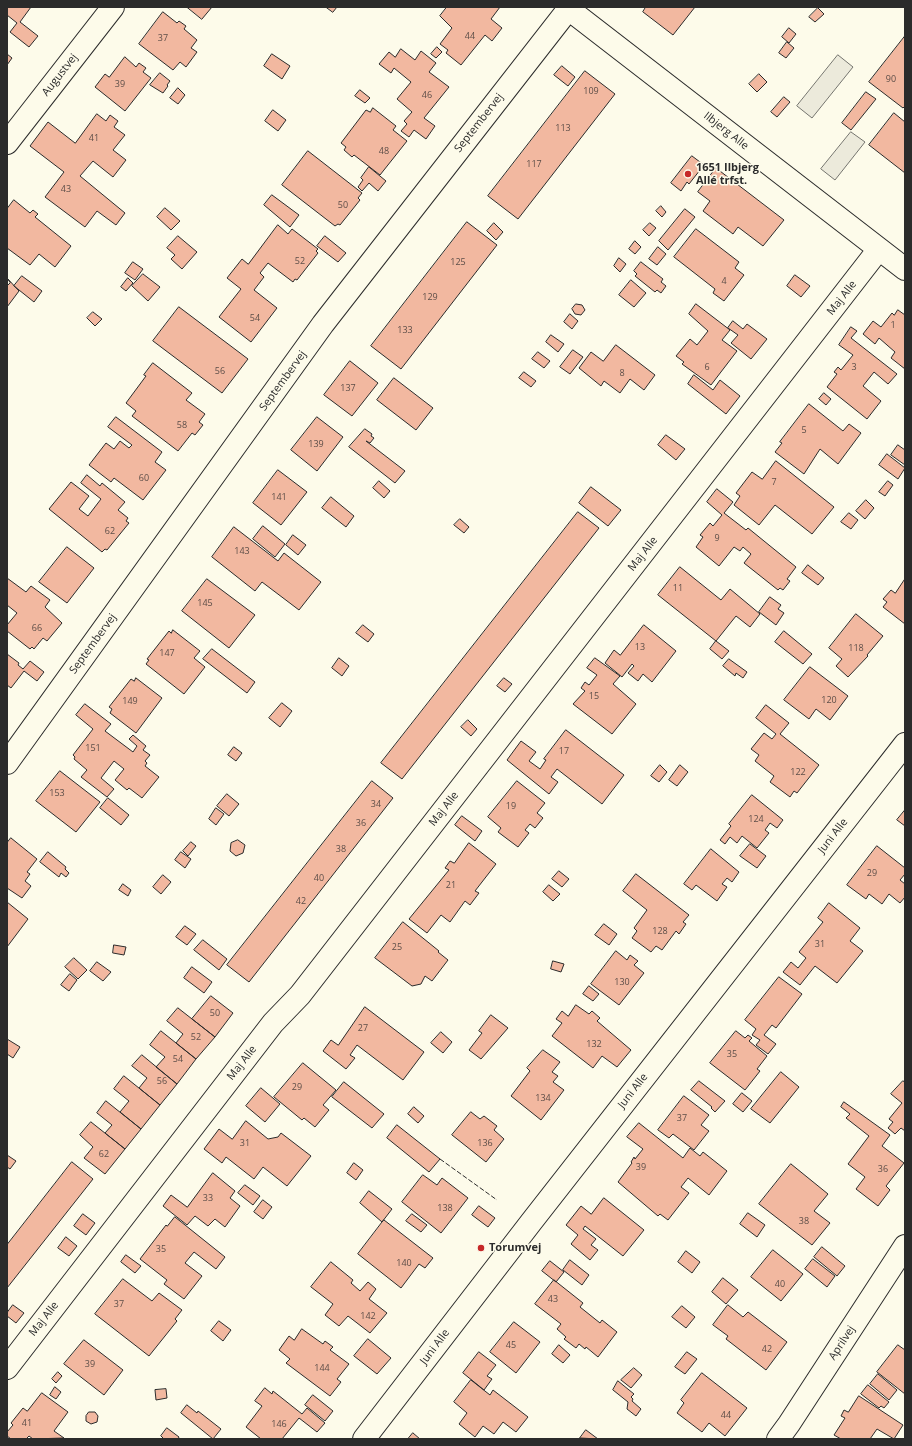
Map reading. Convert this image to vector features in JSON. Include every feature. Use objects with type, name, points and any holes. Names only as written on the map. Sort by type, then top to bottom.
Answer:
[{"type":"street","name":"Augustvej","points":[[7,143],[113,7]]},
{"type":"street","name":"Ilbjerg Alle","points":[[568,7],[905,269]]},
{"type":"street","name":"Septembervej","points":[[7,763],[324,324],[568,7]]},
{"type":"street","name":"Maj Alle","points":[[7,1368],[273,1023],[300,994],[879,250]]},
{"type":"street","name":"Juni Alle","points":[[364,1439],[532,1220],[905,744]]},
{"type":"street","name":"Aprilvej","points":[[778,1439],[905,1246]]},
{"type":"shaded area","points":[[838,55],[853,67],[812,118],[797,106]]},
{"type":"shaded area","points":[[851,132],[865,142],[835,180],[821,169]]},
{"type":"building","points":[[7,7],[31,7],[20,22],[38,36],[29,47],[10,32],[17,23],[7,15]]},
{"type":"building","points":[[187,7],[212,7],[202,19]]},
{"type":"building","points":[[326,7],[337,7],[333,12]]},
{"type":"building","points":[[447,7],[500,7],[491,19],[502,28],[492,41],[485,35],[461,65],[446,53],[448,50],[440,44],[452,28],[440,16]]},
{"type":"building","points":[[646,7],[695,7],[673,35],[643,12]]},
{"type":"building","points":[[818,8],[824,14],[815,22],[809,17]]},
{"type":"building","points":[[163,12],[177,23],[179,21],[186,26],[184,29],[197,40],[191,48],[197,52],[186,67],[180,62],[173,70],[139,44]]},
{"type":"building","points":[[789,28],[796,34],[789,43],[782,37]]},
{"type":"building","points":[[905,36],[905,106],[903,108],[869,82]]},
{"type":"building","points":[[787,42],[794,48],[786,58],[779,53]]},
{"type":"building","points":[[437,47],[442,52],[436,58],[431,54]]},
{"type":"building","points":[[401,49],[415,60],[421,51],[436,63],[429,72],[449,87],[424,118],[435,126],[426,139],[414,130],[409,137],[401,131],[407,124],[404,121],[412,112],[397,99],[411,82],[394,68],[391,73],[379,64],[389,52],[395,57]]},
{"type":"building","points":[[7,54],[12,58],[7,65]]},
{"type":"building","points":[[272,54],[290,66],[282,79],[264,66]]},
{"type":"building","points":[[125,57],[136,67],[139,63],[146,68],[143,72],[151,78],[125,111],[95,87],[105,74],[109,77]]},
{"type":"building","points":[[562,66],[575,77],[568,86],[554,75]]},
{"type":"building","points":[[585,71],[615,94],[518,219],[488,196]]},
{"type":"building","points":[[160,73],[170,81],[163,93],[150,85]]},
{"type":"building","points":[[759,74],[767,82],[757,92],[749,84]]},
{"type":"building","points":[[178,88],[185,95],[178,104],[170,98]]},
{"type":"building","points":[[360,90],[370,98],[365,103],[355,96]]},
{"type":"building","points":[[866,92],[876,99],[851,130],[842,123]]},
{"type":"building","points":[[784,97],[790,102],[777,117],[771,112]]},
{"type":"building","points":[[373,108],[396,126],[393,130],[407,141],[380,175],[354,155],[352,157],[344,150],[346,147],[341,143],[366,110],[370,112]]},
{"type":"building","points":[[273,110],[286,120],[278,131],[265,121]]},
{"type":"building","points":[[894,113],[905,122],[905,173],[869,145]]},
{"type":"building","points":[[97,114],[106,121],[110,115],[118,121],[114,127],[125,135],[113,150],[126,160],[113,177],[93,161],[80,176],[125,213],[116,225],[97,211],[85,227],[45,197],[64,172],[30,146],[48,122],[75,143]]},
{"type":"building","points":[[308,151],[362,193],[358,198],[360,200],[340,225],[338,224],[335,226],[282,185]]},
{"type":"building","name":"1651 Ilbjerg Allé trfst.","points":[[692,156],[704,165],[689,184],[687,182],[681,191],[671,183]]},
{"type":"building","points":[[369,167],[386,181],[378,191],[369,183],[362,191],[358,187],[363,180],[361,178]]},
{"type":"building","points":[[716,168],[784,220],[763,246],[738,227],[733,234],[703,211],[710,201],[698,192]]},
{"type":"building","points":[[272,195],[299,215],[290,227],[264,205]]},
{"type":"building","points":[[14,200],[30,213],[33,210],[38,214],[35,217],[71,246],[55,267],[39,254],[30,265],[7,248],[7,209]]},
{"type":"building","points":[[661,206],[666,212],[662,217],[656,211]]},
{"type":"building","points":[[165,208],[180,221],[171,230],[157,217]]},
{"type":"building","points":[[685,209],[695,217],[668,250],[659,241]]},
{"type":"building","points":[[467,222],[497,245],[401,369],[371,346]]},
{"type":"building","points":[[494,223],[503,232],[496,240],[487,231]]},
{"type":"building","points":[[650,223],[656,228],[649,236],[643,230]]},
{"type":"building","points":[[278,225],[288,234],[292,229],[318,249],[316,251],[318,253],[297,280],[295,279],[293,282],[268,263],[260,273],[264,277],[254,290],[277,308],[251,342],[219,317],[241,289],[227,278],[242,259],[248,264]]},
{"type":"building","points":[[696,229],[739,262],[735,268],[744,275],[724,301],[713,293],[715,289],[674,257]]},
{"type":"building","points":[[178,236],[197,252],[182,269],[171,259],[175,255],[167,248]]},
{"type":"building","points":[[325,236],[346,253],[338,262],[317,246]]},
{"type":"building","points":[[635,241],[641,247],[635,254],[629,249]]},
{"type":"building","points":[[658,247],[666,254],[657,265],[649,259]]},
{"type":"building","points":[[619,258],[626,264],[620,272],[614,266]]},
{"type":"building","points":[[133,262],[143,269],[135,280],[125,273]]},
{"type":"building","points":[[641,262],[663,279],[661,282],[666,286],[661,293],[657,290],[655,292],[635,276],[637,274],[634,271]]},
{"type":"building","points":[[143,274],[160,287],[148,301],[132,286]]},
{"type":"building","points":[[795,275],[810,286],[801,297],[787,286]]},
{"type":"building","points":[[22,276],[42,291],[34,302],[14,286]]},
{"type":"building","points":[[7,278],[19,291],[7,307],[7,286],[10,283]]},
{"type":"building","points":[[128,278],[133,283],[126,291],[121,287]]},
{"type":"building","points":[[631,280],[646,293],[634,307],[619,295]]},
{"type":"building","points":[[576,304],[582,305],[585,310],[581,315],[575,314],[572,309]]},
{"type":"building","points":[[696,304],[730,330],[722,340],[737,351],[711,385],[682,364],[684,362],[676,356],[690,339],[697,345],[708,331],[689,314]]},
{"type":"building","points":[[179,307],[248,359],[222,393],[153,341]]},
{"type":"building","points":[[898,310],[905,315],[905,369],[891,358],[895,352],[879,338],[875,344],[863,334],[873,321],[881,327],[892,313],[894,315]]},
{"type":"building","points":[[93,312],[102,319],[95,326],[87,318]]},
{"type":"building","points":[[570,314],[578,321],[572,329],[564,322]]},
{"type":"building","points":[[733,321],[743,329],[747,324],[767,339],[751,359],[731,343],[738,335],[728,328]]},
{"type":"building","points":[[851,327],[857,331],[851,338],[897,374],[888,384],[874,372],[863,386],[881,401],[867,419],[827,387],[837,374],[834,372],[838,367],[841,370],[853,355],[839,345]]},
{"type":"building","points":[[551,335],[564,344],[558,352],[546,342]]},
{"type":"building","points":[[616,345],[655,375],[644,390],[630,379],[620,393],[604,381],[601,386],[579,368],[591,352],[603,361]]},
{"type":"building","points":[[573,350],[583,357],[570,374],[560,367]]},
{"type":"building","points":[[538,352],[550,361],[544,368],[532,359]]},
{"type":"building","points":[[350,361],[378,383],[352,416],[324,395]]},
{"type":"building","points":[[153,363],[192,393],[186,400],[205,414],[199,422],[203,425],[195,435],[192,433],[178,451],[132,416],[136,411],[126,403],[146,376],[144,375]]},
{"type":"building","points":[[524,372],[536,381],[531,387],[519,378]]},
{"type":"building","points":[[694,375],[713,390],[720,380],[740,396],[726,414],[688,384]]},
{"type":"building","points":[[394,378],[433,408],[416,430],[377,400]]},
{"type":"building","points":[[824,393],[831,399],[826,405],[819,399]]},
{"type":"building","points":[[809,404],[843,431],[849,424],[861,433],[838,464],[820,449],[804,474],[775,452],[782,443],[780,442]]},
{"type":"building","points":[[116,417],[162,452],[155,462],[166,470],[143,500],[114,478],[111,482],[89,465],[106,443],[114,449],[120,441],[129,448],[132,445],[108,427]]},
{"type":"building","points":[[317,417],[343,437],[317,471],[291,450]]},
{"type":"building","points":[[365,429],[372,434],[371,436],[374,438],[370,443],[366,441],[405,471],[395,483],[349,447]]},
{"type":"building","points":[[666,435],[685,449],[676,460],[658,445]]},
{"type":"building","points":[[898,445],[905,450],[905,465],[891,455]]},
{"type":"building","points":[[887,454],[905,468],[898,479],[879,465]]},
{"type":"building","points":[[776,461],[834,507],[812,534],[775,505],[759,525],[734,505],[740,496],[736,493],[752,472],[762,479]]},
{"type":"building","points":[[278,470],[307,492],[281,525],[253,503]]},
{"type":"building","points":[[87,475],[100,486],[102,483],[125,502],[118,510],[128,518],[126,521],[129,523],[107,550],[105,549],[102,552],[49,509],[71,482],[89,496],[79,509],[88,516],[101,499],[81,483]]},
{"type":"building","points":[[379,481],[390,491],[384,498],[373,488]]},
{"type":"building","points":[[888,481],[893,485],[885,496],[879,492]]},
{"type":"building","points":[[591,487],[621,510],[608,526],[579,503]]},
{"type":"building","points":[[717,489],[733,502],[724,513],[746,530],[748,528],[796,567],[787,579],[790,581],[783,590],[780,588],[778,590],[744,563],[751,554],[743,547],[740,551],[734,547],[719,566],[696,547],[703,537],[700,535],[710,523],[713,526],[722,515],[707,502]]},
{"type":"building","points":[[331,497],[354,516],[346,527],[322,508]]},
{"type":"building","points":[[866,500],[874,508],[865,519],[856,511]]},
{"type":"building","points":[[578,512],[599,528],[402,779],[381,763]]},
{"type":"building","points":[[849,513],[858,520],[851,529],[841,522]]},
{"type":"building","points":[[460,519],[469,527],[464,533],[454,525]]},
{"type":"building","points":[[263,526],[285,544],[275,557],[253,539]]},
{"type":"building","points":[[234,527],[278,561],[284,553],[321,582],[299,610],[262,582],[255,591],[212,557]]},
{"type":"building","points":[[293,535],[306,545],[298,555],[286,545]]},
{"type":"building","points":[[67,547],[94,568],[67,603],[39,582]]},
{"type":"building","points":[[808,565],[824,578],[818,585],[802,573]]},
{"type":"building","points":[[680,567],[721,600],[730,589],[760,614],[750,627],[736,616],[716,641],[658,595]]},
{"type":"building","points":[[7,578],[26,592],[31,586],[50,600],[45,607],[62,623],[47,641],[43,638],[34,649],[32,647],[30,649],[7,631],[7,625],[17,613],[7,605]]},
{"type":"building","points":[[207,579],[255,615],[229,648],[182,611]]},
{"type":"building","points":[[905,579],[905,624],[883,607],[887,602],[883,599],[891,590],[895,593]]},
{"type":"building","points":[[770,597],[781,605],[778,609],[784,613],[776,625],[759,612]]},
{"type":"building","points":[[856,614],[883,636],[867,655],[868,656],[848,677],[836,666],[842,659],[829,648]]},
{"type":"building","points":[[363,625],[374,634],[368,642],[356,633]]},
{"type":"building","points":[[644,625],[676,651],[652,682],[643,674],[638,681],[628,673],[634,666],[632,664],[622,677],[605,663],[614,650],[620,655]]},
{"type":"building","points":[[173,630],[200,651],[194,658],[205,667],[184,694],[146,664],[149,660],[147,659],[169,631],[171,633]]},
{"type":"building","points":[[784,631],[812,654],[803,664],[775,642]]},
{"type":"building","points":[[716,641],[729,651],[722,659],[710,649]]},
{"type":"building","points":[[212,649],[255,682],[247,693],[203,659]]},
{"type":"building","points":[[7,654],[19,663],[18,665],[23,669],[30,661],[44,672],[37,681],[24,671],[11,688],[7,685]]},
{"type":"building","points":[[339,658],[349,666],[342,676],[332,668]]},
{"type":"building","points":[[595,658],[620,676],[613,684],[636,704],[612,734],[573,704],[585,691],[581,688],[585,682],[589,685],[597,675],[587,668]]},
{"type":"building","points":[[729,659],[747,672],[743,678],[736,673],[735,676],[723,666]]},
{"type":"building","points":[[810,667],[848,696],[830,720],[816,709],[809,719],[784,700]]},
{"type":"building","points":[[136,678],[162,698],[136,733],[110,713],[112,709],[109,707],[131,679],[134,681]]},
{"type":"building","points":[[504,678],[512,684],[505,692],[497,686]]},
{"type":"building","points":[[282,703],[292,711],[280,727],[269,718]]},
{"type":"building","points":[[85,704],[111,724],[105,731],[133,752],[137,746],[129,739],[133,735],[146,746],[143,750],[150,755],[145,761],[147,763],[145,766],[159,777],[142,798],[129,788],[127,790],[115,780],[124,769],[114,761],[101,778],[114,789],[107,797],[81,777],[87,770],[74,759],[75,757],[73,755],[93,729],[76,715]]},
{"type":"building","points":[[766,705],[789,723],[780,734],[819,765],[797,793],[794,791],[790,797],[770,782],[774,776],[755,761],[759,755],[751,749],[764,733],[772,739],[776,734],[756,718]]},
{"type":"building","points":[[468,720],[477,729],[471,736],[461,727]]},
{"type":"building","points":[[566,730],[624,775],[602,804],[557,769],[551,777],[558,782],[549,794],[507,760],[521,741],[536,752],[529,761],[540,769],[546,760],[544,759]]},
{"type":"building","points":[[234,747],[242,753],[236,761],[228,755]]},
{"type":"building","points":[[660,765],[667,772],[659,782],[651,776]]},
{"type":"building","points":[[680,765],[688,772],[677,786],[669,780]]},
{"type":"building","points":[[60,771],[100,802],[76,832],[36,801]]},
{"type":"building","points":[[372,781],[393,798],[249,982],[227,965]]},
{"type":"building","points":[[517,781],[545,803],[537,813],[543,818],[535,828],[530,824],[525,830],[529,833],[518,847],[498,832],[501,828],[488,817]]},
{"type":"building","points":[[227,794],[239,804],[229,816],[217,806]]},
{"type":"building","points":[[752,795],[783,820],[777,828],[770,823],[765,830],[769,833],[757,848],[742,836],[737,843],[730,837],[725,844],[720,840],[731,826],[729,824]]},
{"type":"building","points":[[108,798],[129,815],[121,825],[100,808]]},
{"type":"building","points":[[216,808],[224,814],[216,825],[209,819]]},
{"type":"building","points":[[905,810],[905,826],[897,820]]},
{"type":"building","points":[[462,816],[482,831],[475,841],[455,825]]},
{"type":"building","points":[[11,838],[37,859],[27,872],[30,874],[25,881],[31,886],[22,898],[7,888],[7,843]]},
{"type":"building","points":[[238,840],[245,845],[243,853],[236,856],[230,851],[231,843]]},
{"type":"building","points":[[191,842],[196,846],[188,856],[183,851]]},
{"type":"building","points":[[469,843],[496,864],[475,891],[479,893],[470,905],[465,901],[450,922],[441,915],[427,933],[409,919],[449,870],[445,868],[450,861],[454,863]]},
{"type":"building","points":[[750,844],[766,856],[757,868],[740,856]]},
{"type":"building","points":[[877,846],[905,868],[905,874],[900,880],[905,884],[905,897],[900,903],[889,894],[882,904],[869,894],[866,899],[847,885]]},
{"type":"building","points":[[711,849],[739,872],[732,882],[727,878],[722,884],[727,887],[717,901],[696,885],[692,890],[684,884]]},
{"type":"building","points":[[48,852],[66,867],[65,869],[69,873],[66,877],[61,873],[59,877],[40,862]]},
{"type":"building","points":[[181,852],[191,859],[185,868],[175,860]]},
{"type":"building","points":[[559,871],[569,879],[562,887],[552,879]]},
{"type":"building","points":[[636,874],[689,915],[683,922],[686,924],[679,934],[676,931],[662,950],[656,946],[651,952],[632,938],[637,931],[634,928],[647,910],[623,891]]},
{"type":"building","points":[[163,875],[171,882],[161,894],[153,887]]},
{"type":"building","points":[[123,884],[131,890],[128,896],[119,890]]},
{"type":"building","points":[[549,885],[560,894],[553,901],[543,892]]},
{"type":"building","points":[[7,902],[28,919],[7,947]]},
{"type":"building","points":[[829,903],[860,928],[850,941],[863,951],[837,983],[815,966],[800,985],[783,972],[791,962],[798,968],[806,958],[799,952],[823,922],[818,918]]},
{"type":"building","points":[[403,922],[448,960],[432,981],[425,976],[421,984],[412,986],[375,958]]},
{"type":"building","points":[[604,924],[617,934],[609,945],[595,935]]},
{"type":"building","points":[[185,926],[196,934],[187,945],[176,937]]},
{"type":"building","points":[[203,940],[227,959],[219,970],[194,950]]},
{"type":"building","points":[[114,945],[126,947],[124,955],[113,953]]},
{"type":"building","points":[[616,951],[627,960],[630,955],[638,961],[634,965],[644,973],[619,1005],[591,984]]},
{"type":"building","points":[[74,958],[87,970],[78,979],[65,967]]},
{"type":"building","points":[[553,961],[564,964],[561,972],[551,969]]},
{"type":"building","points":[[97,962],[111,972],[103,981],[90,971]]},
{"type":"building","points":[[192,967],[212,982],[204,993],[184,978]]},
{"type":"building","points":[[70,974],[77,980],[69,991],[61,985]]},
{"type":"building","points":[[779,977],[802,994],[776,1028],[772,1025],[764,1035],[776,1044],[768,1054],[756,1045],[760,1040],[752,1035],[756,1029],[745,1020]]},
{"type":"building","points":[[589,986],[599,994],[593,1001],[583,994]]},
{"type":"building","points":[[211,996],[233,1013],[215,1037],[192,1019]]},
{"type":"building","points":[[576,1005],[589,1014],[592,1011],[600,1018],[597,1021],[631,1050],[617,1067],[602,1056],[593,1068],[552,1036],[562,1023],[556,1019],[562,1011],[568,1016]]},
{"type":"building","points":[[365,1007],[424,1052],[403,1080],[357,1045],[350,1055],[355,1058],[346,1069],[323,1051],[331,1040],[338,1045]]},
{"type":"building","points":[[178,1008],[215,1037],[196,1059],[176,1043],[183,1034],[167,1021]]},
{"type":"building","points":[[491,1015],[508,1028],[481,1059],[469,1050],[482,1033],[479,1031]]},
{"type":"building","points":[[161,1031],[196,1059],[177,1084],[156,1067],[165,1057],[150,1045]]},
{"type":"building","points":[[736,1031],[745,1038],[748,1035],[752,1038],[749,1041],[767,1056],[757,1069],[760,1071],[745,1090],[710,1063]]},
{"type":"building","points":[[441,1032],[452,1042],[443,1053],[431,1043]]},
{"type":"building","points":[[7,1039],[20,1047],[13,1058],[7,1054]]},
{"type":"building","points":[[543,1050],[560,1062],[552,1072],[558,1076],[553,1082],[564,1090],[541,1120],[511,1096],[530,1071],[527,1068]]},
{"type":"building","points":[[142,1055],[177,1084],[160,1105],[139,1088],[147,1078],[132,1066]]},
{"type":"building","points":[[303,1063],[336,1090],[323,1105],[329,1110],[315,1127],[304,1118],[302,1120],[274,1097]]},
{"type":"building","points":[[781,1072],[799,1087],[770,1123],[751,1109]]},
{"type":"building","points":[[124,1076],[160,1105],[141,1129],[120,1112],[129,1101],[114,1089]]},
{"type":"building","points":[[699,1081],[725,1101],[715,1112],[711,1108],[712,1107],[691,1090]]},
{"type":"building","points":[[903,1081],[905,1082],[905,1131],[901,1128],[895,1134],[888,1128],[893,1122],[889,1119],[902,1103],[891,1094]]},
{"type":"building","points":[[344,1082],[384,1114],[372,1128],[332,1097]]},
{"type":"building","points":[[261,1088],[280,1104],[265,1122],[246,1106]]},
{"type":"building","points":[[742,1093],[752,1101],[743,1112],[733,1104]]},
{"type":"building","points":[[684,1096],[709,1115],[701,1125],[709,1131],[694,1150],[673,1134],[669,1138],[658,1130]]},
{"type":"building","points":[[106,1101],[141,1129],[125,1149],[105,1133],[112,1125],[97,1113]]},
{"type":"building","points":[[844,1102],[890,1135],[882,1146],[904,1163],[886,1186],[890,1190],[878,1206],[856,1189],[865,1177],[848,1164],[869,1136],[846,1118],[850,1114],[841,1107]]},
{"type":"building","points":[[414,1107],[424,1116],[418,1123],[408,1114]]},
{"type":"building","points":[[471,1112],[480,1119],[484,1116],[497,1126],[494,1130],[504,1139],[486,1162],[452,1135]]},
{"type":"building","points":[[246,1121],[268,1139],[278,1137],[281,1133],[311,1156],[287,1186],[263,1167],[254,1179],[226,1157],[222,1163],[204,1149],[219,1129],[232,1139]]},
{"type":"building","points":[[91,1122],[125,1149],[105,1174],[84,1158],[93,1147],[80,1135]]},
{"type":"building","points":[[639,1123],[683,1158],[690,1148],[700,1156],[703,1152],[727,1171],[709,1195],[688,1178],[681,1187],[689,1193],[668,1220],[660,1214],[658,1216],[618,1182],[632,1163],[631,1162],[634,1157],[635,1159],[643,1149],[627,1137]]},
{"type":"building","points":[[397,1125],[440,1159],[429,1172],[387,1138]]},
{"type":"building","points":[[7,1155],[16,1161],[10,1169],[7,1167]]},
{"type":"building","points":[[72,1162],[93,1179],[7,1288],[7,1245]]},
{"type":"building","points":[[354,1163],[363,1170],[356,1180],[347,1173]]},
{"type":"building","points":[[791,1164],[828,1194],[814,1211],[830,1223],[812,1245],[759,1204]]},
{"type":"building","points":[[213,1173],[235,1191],[230,1198],[240,1206],[225,1227],[215,1219],[208,1226],[195,1216],[187,1225],[163,1206],[171,1195],[187,1207]]},
{"type":"building","points":[[423,1175],[437,1185],[442,1178],[468,1198],[441,1233],[402,1202]]},
{"type":"building","points":[[245,1185],[260,1196],[253,1205],[238,1193]]},
{"type":"building","points":[[369,1191],[392,1209],[382,1222],[360,1203]]},
{"type":"building","points":[[604,1198],[644,1230],[623,1256],[585,1226],[583,1229],[596,1239],[591,1245],[598,1250],[590,1260],[571,1244],[578,1235],[566,1225],[581,1206],[591,1214]]},
{"type":"building","points":[[263,1200],[272,1207],[263,1219],[254,1212]]},
{"type":"building","points":[[479,1206],[495,1218],[488,1227],[472,1215]]},
{"type":"building","points":[[748,1213],[765,1225],[757,1237],[740,1224]]},
{"type":"building","points":[[83,1214],[95,1223],[86,1235],[74,1226]]},
{"type":"building","points":[[412,1214],[427,1225],[421,1232],[406,1221]]},
{"type":"building","points":[[175,1217],[225,1257],[216,1269],[194,1252],[185,1263],[202,1276],[184,1299],[164,1284],[167,1280],[140,1259],[166,1225],[167,1226]]},
{"type":"building","points":[[384,1220],[433,1258],[425,1268],[419,1264],[401,1288],[358,1254]]},
{"type":"building","points":[[66,1237],[77,1246],[69,1256],[58,1248]]},
{"type":"building","points":[[822,1247],[845,1266],[837,1276],[814,1257]]},
{"type":"building","points":[[773,1250],[803,1274],[781,1301],[751,1277]]},
{"type":"building","points":[[686,1251],[700,1262],[692,1273],[678,1262]]},
{"type":"building","points":[[126,1255],[141,1266],[135,1273],[121,1262]]},
{"type":"building","points":[[813,1259],[835,1276],[827,1287],[805,1269]]},
{"type":"building","points":[[570,1260],[589,1275],[582,1285],[563,1270]]},
{"type":"building","points":[[550,1261],[564,1272],[556,1282],[542,1271]]},
{"type":"building","points":[[331,1262],[353,1280],[351,1283],[360,1291],[368,1282],[376,1289],[369,1299],[387,1313],[370,1333],[348,1316],[339,1326],[325,1315],[333,1304],[311,1287]]},
{"type":"building","points":[[723,1278],[738,1290],[726,1304],[712,1292]]},
{"type":"building","points":[[123,1279],[152,1301],[159,1293],[182,1310],[175,1319],[177,1321],[149,1356],[95,1314]]},
{"type":"building","points":[[554,1280],[583,1303],[580,1307],[600,1323],[602,1320],[617,1332],[598,1357],[586,1347],[585,1349],[579,1344],[576,1348],[564,1339],[566,1337],[557,1329],[561,1324],[535,1304]]},
{"type":"building","points":[[13,1305],[24,1313],[16,1323],[7,1316],[7,1313]]},
{"type":"building","points":[[728,1305],[743,1317],[748,1312],[787,1342],[766,1370],[726,1339],[728,1336],[713,1325]]},
{"type":"building","points":[[682,1306],[695,1317],[686,1328],[672,1317]]},
{"type":"building","points":[[219,1321],[231,1330],[223,1341],[211,1331]]},
{"type":"building","points":[[514,1322],[540,1342],[516,1373],[490,1352]]},
{"type":"building","points":[[302,1329],[323,1344],[325,1341],[333,1347],[330,1350],[349,1364],[337,1379],[341,1382],[330,1396],[286,1363],[290,1359],[279,1350],[289,1336],[294,1340]]},
{"type":"building","points":[[368,1339],[391,1358],[377,1374],[354,1356]]},
{"type":"building","points":[[84,1340],[123,1370],[104,1395],[64,1364]]},
{"type":"building","points":[[559,1345],[570,1355],[563,1363],[552,1354]]},
{"type":"building","points":[[898,1345],[905,1350],[905,1394],[877,1372]]},
{"type":"building","points":[[479,1352],[496,1365],[487,1376],[492,1379],[484,1390],[463,1373]]},
{"type":"building","points":[[687,1352],[697,1359],[685,1374],[675,1367]]},
{"type":"building","points":[[634,1368],[642,1375],[631,1388],[621,1380]]},
{"type":"building","points":[[58,1372],[62,1376],[56,1383],[52,1379]]},
{"type":"building","points":[[702,1373],[747,1408],[725,1436],[709,1423],[702,1432],[677,1413],[684,1403],[681,1400]]},
{"type":"building","points":[[878,1374],[897,1390],[889,1400],[870,1384]]},
{"type":"building","points":[[471,1380],[490,1395],[493,1390],[528,1417],[516,1432],[503,1422],[494,1434],[483,1426],[475,1437],[459,1424],[467,1413],[454,1402]]},
{"type":"building","points":[[618,1381],[634,1394],[631,1397],[633,1399],[632,1401],[641,1409],[636,1416],[627,1409],[628,1402],[613,1390]]},
{"type":"building","points":[[868,1385],[889,1402],[884,1408],[881,1406],[879,1408],[861,1394]]},
{"type":"building","points":[[55,1387],[61,1392],[56,1399],[50,1395]]},
{"type":"building","points":[[265,1388],[272,1394],[273,1391],[302,1414],[307,1408],[325,1423],[317,1432],[299,1418],[282,1439],[261,1439],[246,1427],[262,1406],[255,1401]]},
{"type":"building","points":[[166,1389],[167,1398],[156,1400],[155,1390]]},
{"type":"building","points":[[42,1393],[68,1412],[54,1431],[64,1438],[33,1439],[29,1436],[26,1439],[11,1439],[7,1436],[7,1432],[13,1425],[11,1423],[23,1408],[27,1411]]},
{"type":"building","points":[[313,1395],[333,1411],[325,1421],[305,1405]]},
{"type":"building","points":[[859,1396],[903,1425],[894,1439],[877,1429],[870,1439],[841,1439],[834,1435],[845,1418],[841,1416],[844,1410],[848,1412]]},
{"type":"building","points":[[187,1405],[197,1413],[198,1411],[221,1429],[213,1439],[181,1413]]},
{"type":"building","points":[[89,1412],[95,1412],[98,1416],[97,1422],[91,1424],[86,1421],[86,1416]]},
{"type":"building","points":[[167,1428],[179,1437],[178,1439],[164,1439],[161,1436]]},
{"type":"building","points":[[586,1430],[598,1439],[580,1438]]},
{"type":"building","points":[[413,1433],[420,1439],[408,1439]]},
{"type":"fence","points":[[440,1159],[497,1200]]},
{"type":"place","name":"1651 Ilbjerg Allé trfst.","points":[[688,174]]},
{"type":"place","name":"Torumvej","points":[[481,1248]]}]
